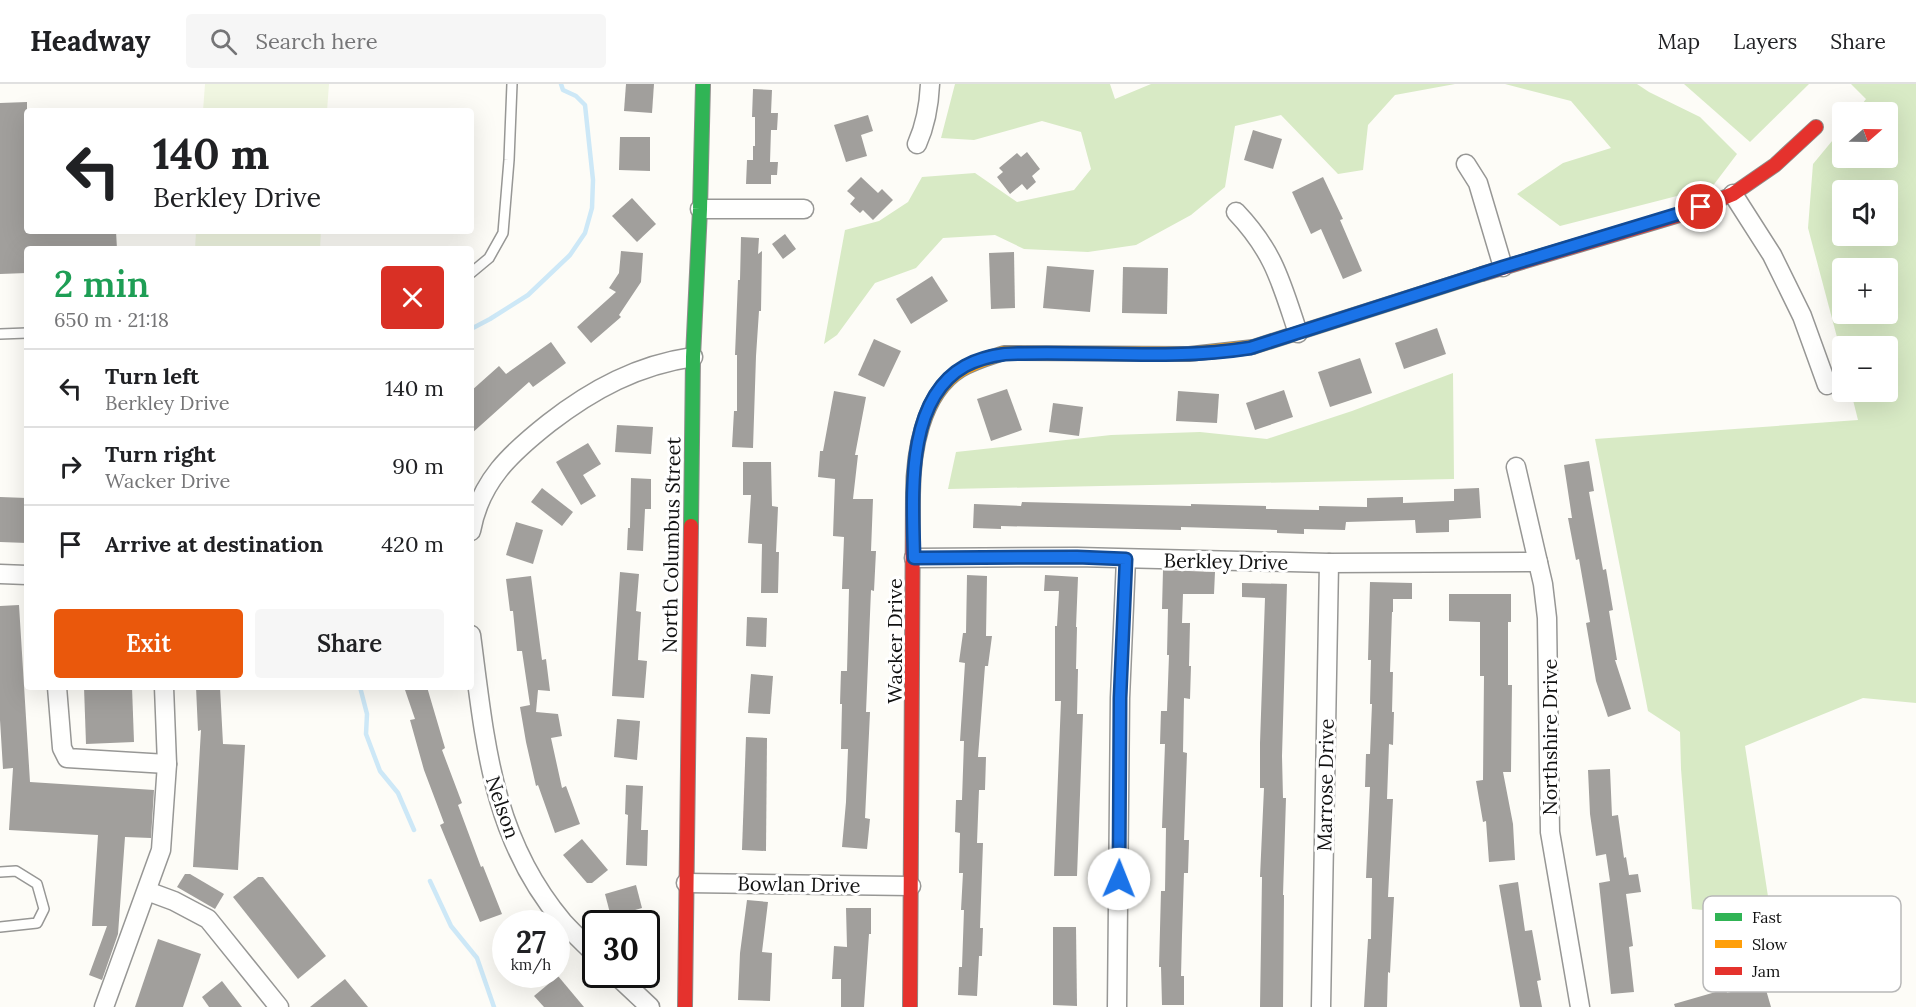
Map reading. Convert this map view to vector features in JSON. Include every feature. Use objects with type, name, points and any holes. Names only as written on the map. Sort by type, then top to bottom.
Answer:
[{"type":"street","name":"North Columbus Street","points":[[685,1007],[693,357],[703,84]]},
{"type":"street","points":[[917,144],[929,111],[930,84]]},
{"type":"street","name":"Wacker Drive","points":[[910,1007],[913,496],[918,441],[924,420],[933,400],[946,381],[963,367],[983,358],[1005,354],[1182,354],[1250,348],[1503,267],[1686,213],[1733,194],[1775,165],[1816,127]]},
{"type":"street","points":[[1466,164],[1478,183],[1503,267]]},
{"type":"street","points":[[1733,194],[1772,255],[1802,316],[1827,385]]},
{"type":"street","points":[[700,210],[804,209]]},
{"type":"street","points":[[1236,212],[1259,238],[1272,258],[1298,333]]},
{"type":"street","points":[[474,521],[480,500],[490,480],[503,462],[573,405],[611,382],[652,366],[693,357]]},
{"type":"street","name":"Northshire Drive","points":[[1516,467],[1538,562],[1547,618],[1550,832],[1580,1007]]},
{"type":"street","name":"Berkley Drive","points":[[914,558],[1077,557],[1329,562],[1538,562]]},
{"type":"street","points":[[1117,1007],[1120,698],[1126,559]]},
{"type":"street","name":"Marrose Drive","points":[[1321,1007],[1329,562]]},
{"type":"street","points":[[0,574],[24,575]]},
{"type":"street","name":"Nelson","points":[[474,656],[490,766],[508,830],[540,890],[563,922],[582,941]]},
{"type":"street","points":[[57,690],[62,748],[67,758],[167,764]]},
{"type":"street","points":[[104,1007],[161,850],[167,764],[164,690]]},
{"type":"street","name":"Bowlan Drive","points":[[686,882],[911,886]]},
{"type":"street","points":[[147,891],[174,901],[208,919],[279,1007]]},
{"type":"street","points":[[630,988],[650,1007]]},
{"type":"lane","points":[[474,270],[489,258],[503,233],[512,84]]},
{"type":"lane","points":[[0,334],[24,333]]},
{"type":"lane","points":[[0,872],[16,871],[37,884],[44,909],[37,923],[0,927]]},
{"type":"green space","points":[[205,84],[329,84],[327,108],[203,108]]},
{"type":"green space","points":[[955,84],[1110,84],[1115,99],[1151,84],[1455,84],[1395,95],[1368,125],[1363,170],[1338,174],[1281,115],[1235,126],[1225,187],[1191,215],[1136,245],[1088,252],[1024,249],[995,235],[943,238],[916,268],[875,283],[837,335],[824,344],[845,230],[879,221],[908,202],[922,177],[975,173],[1017,202],[1074,190],[1091,169],[1081,132],[1042,121],[974,140],[941,138]]},
{"type":"green space","points":[[1505,84],[1637,84],[1700,117],[1737,154],[1712,187],[1560,226],[1517,194],[1563,163],[1611,148],[1571,101]]},
{"type":"green space","points":[[1684,84],[1809,84],[1750,142]]},
{"type":"green space","points":[[1851,84],[1916,84],[1916,703],[1863,698],[1745,746],[1768,896],[1703,896],[1703,910],[1692,909],[1680,732],[1648,711],[1595,439],[1858,420],[1854,402],[1898,402],[1898,336],[1837,336],[1834,324],[1898,324],[1898,258],[1832,258],[1832,318],[1808,228],[1813,164],[1832,141],[1832,168],[1898,168],[1898,102],[1864,102],[1866,99]]},
{"type":"green space","points":[[196,234],[321,234],[320,246],[195,246]]},
{"type":"green space","points":[[1453,373],[1454,479],[948,489],[956,452],[1111,435],[1200,432],[1267,439],[1352,411]]},
{"type":"building","points":[[626,84],[654,84],[652,113],[624,111]]},
{"type":"building","points":[[753,89],[772,90],[771,113],[778,113],[777,130],[771,130],[770,162],[778,162],[777,175],[771,175],[771,184],[746,184],[747,160],[753,160],[753,146],[755,146],[755,117],[752,117]]},
{"type":"building","points":[[27,102],[27,108],[24,108],[24,234],[116,234],[117,246],[24,246],[24,273],[0,274],[0,103]]},
{"type":"building","points":[[868,115],[873,131],[861,135],[867,156],[846,162],[834,125]]},
{"type":"building","points":[[1253,130],[1282,139],[1273,169],[1244,160]]},
{"type":"building","points":[[620,137],[650,137],[650,171],[619,170]]},
{"type":"building","points":[[1027,152],[1040,169],[1032,176],[1036,182],[1027,190],[1022,184],[1010,194],[997,177],[1003,172],[999,168],[1017,153],[1021,157]]},
{"type":"building","points":[[861,177],[878,193],[882,189],[893,200],[873,220],[863,210],[860,213],[850,204],[855,198],[847,191]]},
{"type":"building","points":[[1323,177],[1343,219],[1340,220],[1362,271],[1343,279],[1321,229],[1311,234],[1292,192]]},
{"type":"building","points":[[632,198],[656,224],[637,242],[612,216]]},
{"type":"building","points":[[785,234],[796,249],[783,259],[772,244]]},
{"type":"building","points":[[741,237],[759,238],[758,254],[762,251],[753,448],[732,447],[734,411],[737,411],[737,355],[735,355]]},
{"type":"building","points":[[621,251],[643,253],[641,282],[619,315],[621,317],[591,343],[577,327],[616,292],[609,288],[619,273]]},
{"type":"building","points":[[1014,252],[1015,308],[991,309],[989,253]]},
{"type":"building","points":[[1047,266],[1094,270],[1090,312],[1043,308]]},
{"type":"building","points":[[1123,267],[1168,268],[1167,314],[1122,313]]},
{"type":"building","points":[[932,276],[948,301],[911,324],[896,299]]},
{"type":"building","points":[[1437,328],[1446,354],[1404,369],[1395,343]]},
{"type":"building","points":[[874,339],[901,351],[884,387],[858,375]]},
{"type":"building","points":[[551,342],[566,363],[533,387],[529,382],[474,431],[474,388],[499,366],[506,374]]},
{"type":"building","points":[[1360,358],[1372,393],[1330,407],[1318,372]]},
{"type":"building","points":[[1007,389],[1022,430],[991,441],[977,399]]},
{"type":"building","points":[[1284,390],[1293,417],[1255,430],[1246,403]]},
{"type":"building","points":[[834,391],[866,397],[855,455],[858,455],[853,499],[873,499],[871,551],[876,551],[874,591],[871,590],[866,712],[870,712],[865,818],[870,819],[867,849],[842,847],[848,749],[841,749],[842,704],[840,704],[841,671],[847,671],[849,589],[842,589],[844,537],[833,536],[835,479],[818,477],[820,451],[823,451]]},
{"type":"building","points":[[1178,391],[1219,394],[1217,423],[1176,421]]},
{"type":"building","points":[[1053,403],[1083,407],[1079,436],[1049,432]]},
{"type":"building","points":[[617,425],[653,427],[651,454],[615,452]]},
{"type":"building","points":[[588,443],[601,464],[583,475],[596,496],[581,505],[556,462]]},
{"type":"building","points":[[1589,461],[1594,491],[1589,492],[1603,570],[1606,569],[1613,610],[1609,611],[1617,660],[1615,660],[1631,709],[1608,717],[1596,681],[1586,623],[1590,622],[1579,559],[1576,560],[1568,518],[1572,518],[1564,465]]},
{"type":"building","points":[[743,462],[771,462],[772,506],[778,507],[776,552],[779,552],[778,593],[761,593],[762,544],[748,543],[751,495],[743,495]]},
{"type":"building","points":[[631,478],[651,479],[651,509],[645,509],[643,551],[627,550]]},
{"type":"building","points":[[542,488],[573,512],[562,526],[531,502]]},
{"type":"building","points":[[1479,488],[1481,518],[1449,520],[1449,532],[1416,533],[1415,520],[1346,522],[1345,530],[1304,529],[1304,534],[1277,533],[1277,530],[1181,527],[1181,530],[1001,526],[1001,529],[973,528],[974,504],[1021,506],[1022,502],[1191,506],[1191,504],[1319,510],[1319,506],[1367,507],[1367,498],[1403,497],[1403,503],[1454,501],[1454,489]]},
{"type":"building","points":[[0,497],[24,498],[24,543],[0,542]]},
{"type":"building","points":[[516,522],[543,530],[533,564],[506,555]]},
{"type":"building","points":[[1163,570],[1215,572],[1214,594],[1183,594],[1182,623],[1190,623],[1189,666],[1191,666],[1190,699],[1184,698],[1183,752],[1187,753],[1184,840],[1189,840],[1188,873],[1184,873],[1182,935],[1181,976],[1184,976],[1184,1005],[1162,1005],[1161,967],[1159,967],[1161,891],[1165,891],[1166,828],[1162,828],[1165,744],[1160,744],[1161,711],[1167,711],[1169,655],[1167,655],[1168,609],[1162,609]]},
{"type":"building","points":[[620,572],[639,574],[636,611],[641,612],[638,660],[647,661],[644,698],[612,696]]},
{"type":"building","points":[[967,575],[987,576],[986,636],[992,636],[988,666],[985,666],[978,757],[986,757],[985,790],[979,790],[977,843],[983,843],[980,928],[983,928],[977,996],[958,995],[959,967],[962,967],[964,910],[961,910],[963,873],[959,873],[960,833],[955,832],[956,800],[962,800],[964,741],[960,741],[965,663],[959,662],[963,633],[966,633]]},
{"type":"building","points":[[1045,575],[1078,577],[1077,714],[1083,714],[1077,876],[1054,876],[1061,701],[1055,701],[1055,626],[1057,626],[1059,591],[1044,591]]},
{"type":"building","points":[[531,576],[542,660],[546,659],[550,691],[538,690],[536,712],[558,714],[562,736],[551,738],[562,788],[566,786],[580,824],[555,833],[538,785],[536,786],[526,742],[520,707],[530,705],[522,651],[517,651],[513,611],[510,611],[506,579]]},
{"type":"building","points":[[1370,582],[1412,583],[1412,599],[1393,599],[1392,612],[1390,672],[1393,672],[1392,712],[1394,712],[1393,745],[1389,744],[1387,799],[1393,799],[1388,897],[1394,897],[1387,1007],[1364,1007],[1368,939],[1371,939],[1372,878],[1366,878],[1370,787],[1365,787],[1366,754],[1370,754],[1372,704],[1370,704],[1371,660],[1368,660]]},
{"type":"building","points":[[1242,583],[1287,584],[1282,756],[1283,798],[1286,798],[1283,1007],[1260,1007],[1262,877],[1260,877],[1264,788],[1260,788],[1260,743],[1265,598],[1242,597]]},
{"type":"building","points":[[1449,594],[1511,594],[1511,622],[1508,622],[1508,685],[1512,685],[1511,772],[1503,772],[1513,824],[1515,860],[1489,862],[1486,821],[1483,822],[1476,781],[1483,780],[1484,676],[1480,676],[1480,622],[1449,621]]},
{"type":"building","points":[[19,605],[30,782],[154,790],[151,838],[125,837],[118,934],[102,980],[89,975],[107,926],[92,926],[98,835],[9,830],[13,768],[3,769],[0,720],[0,606]]},
{"type":"building","points":[[747,617],[767,618],[766,647],[746,646]]},
{"type":"building","points":[[751,674],[773,676],[770,714],[748,713]]},
{"type":"building","points":[[84,690],[132,690],[134,742],[86,744]]},
{"type":"building","points":[[196,690],[220,690],[223,744],[245,745],[238,870],[193,867],[201,730],[198,731]]},
{"type":"building","points":[[405,690],[428,690],[445,748],[442,750],[462,803],[458,805],[481,867],[483,866],[500,910],[492,910],[492,918],[480,922],[440,825],[444,823],[424,770],[410,720],[415,719]]},
{"type":"building","points":[[617,719],[640,721],[637,760],[614,757]]},
{"type":"building","points":[[746,737],[767,738],[766,851],[742,850]]},
{"type":"building","points":[[1610,769],[1612,816],[1618,815],[1624,858],[1626,857],[1629,875],[1638,874],[1641,892],[1626,894],[1633,946],[1629,947],[1634,992],[1611,994],[1599,883],[1610,881],[1606,854],[1596,856],[1590,814],[1588,770]]},
{"type":"building","points":[[626,785],[643,786],[641,830],[648,830],[647,866],[626,865],[628,815],[625,814]]},
{"type":"building","points":[[582,839],[608,870],[592,883],[587,883],[563,855]]},
{"type":"building","points":[[185,874],[190,874],[224,894],[215,909],[177,887]]},
{"type":"building","points":[[258,877],[263,877],[326,956],[298,979],[233,897]]},
{"type":"building","points":[[1518,882],[1525,931],[1532,930],[1541,980],[1537,981],[1542,1007],[1520,1007],[1499,885]]},
{"type":"building","points":[[636,885],[642,908],[609,910],[605,894]]},
{"type":"building","points":[[747,900],[768,902],[762,952],[772,953],[770,1001],[738,1000],[740,953]]},
{"type":"building","points":[[846,908],[871,908],[871,934],[869,934],[864,1007],[841,1007],[841,979],[832,979],[834,946],[847,947]]},
{"type":"building","points":[[1053,927],[1076,927],[1077,1006],[1053,1005]]},
{"type":"building","points":[[158,939],[201,954],[183,1007],[135,1007]]},
{"type":"building","points":[[345,979],[368,1007],[310,1007]]},
{"type":"building","points":[[222,981],[242,1007],[209,1007],[202,997]]},
{"type":"building","points":[[544,988],[568,988],[584,1007],[544,1007],[534,996]]},
{"type":"building","points":[[1716,992],[1767,992],[1771,1007],[1675,1007],[1674,1004]]},
{"type":"waterway","points":[[474,327],[528,295],[570,255],[585,233],[592,208],[593,180],[585,105],[576,96],[563,90],[561,84]]},
{"type":"waterway","points":[[361,690],[367,714],[366,734],[380,771],[398,793],[414,830]]},
{"type":"waterway","points":[[430,881],[451,926],[477,958],[494,1007]]},
{"type":"traffic: fast","points":[[691,526],[693,357],[703,84]]},
{"type":"traffic: fast","points":[[1253,347],[1482,274]]},
{"type":"traffic: slow","points":[[913,495],[918,443],[929,409],[937,394],[948,381],[961,370],[982,360],[1004,353],[1189,354],[1253,347]]},
{"type":"traffic: jam","points":[[1482,274],[1686,213],[1733,194],[1775,165],[1816,127]]},
{"type":"traffic: jam","points":[[910,1007],[913,495]]},
{"type":"traffic: jam","points":[[685,1007],[691,526]]},
{"type":"route","points":[[1119,879],[1120,698],[1126,559],[914,558],[913,507],[918,441],[929,408],[946,381],[963,367],[983,358],[1005,354],[1027,352],[1182,354],[1250,348],[1503,267],[1701,207]]}]
